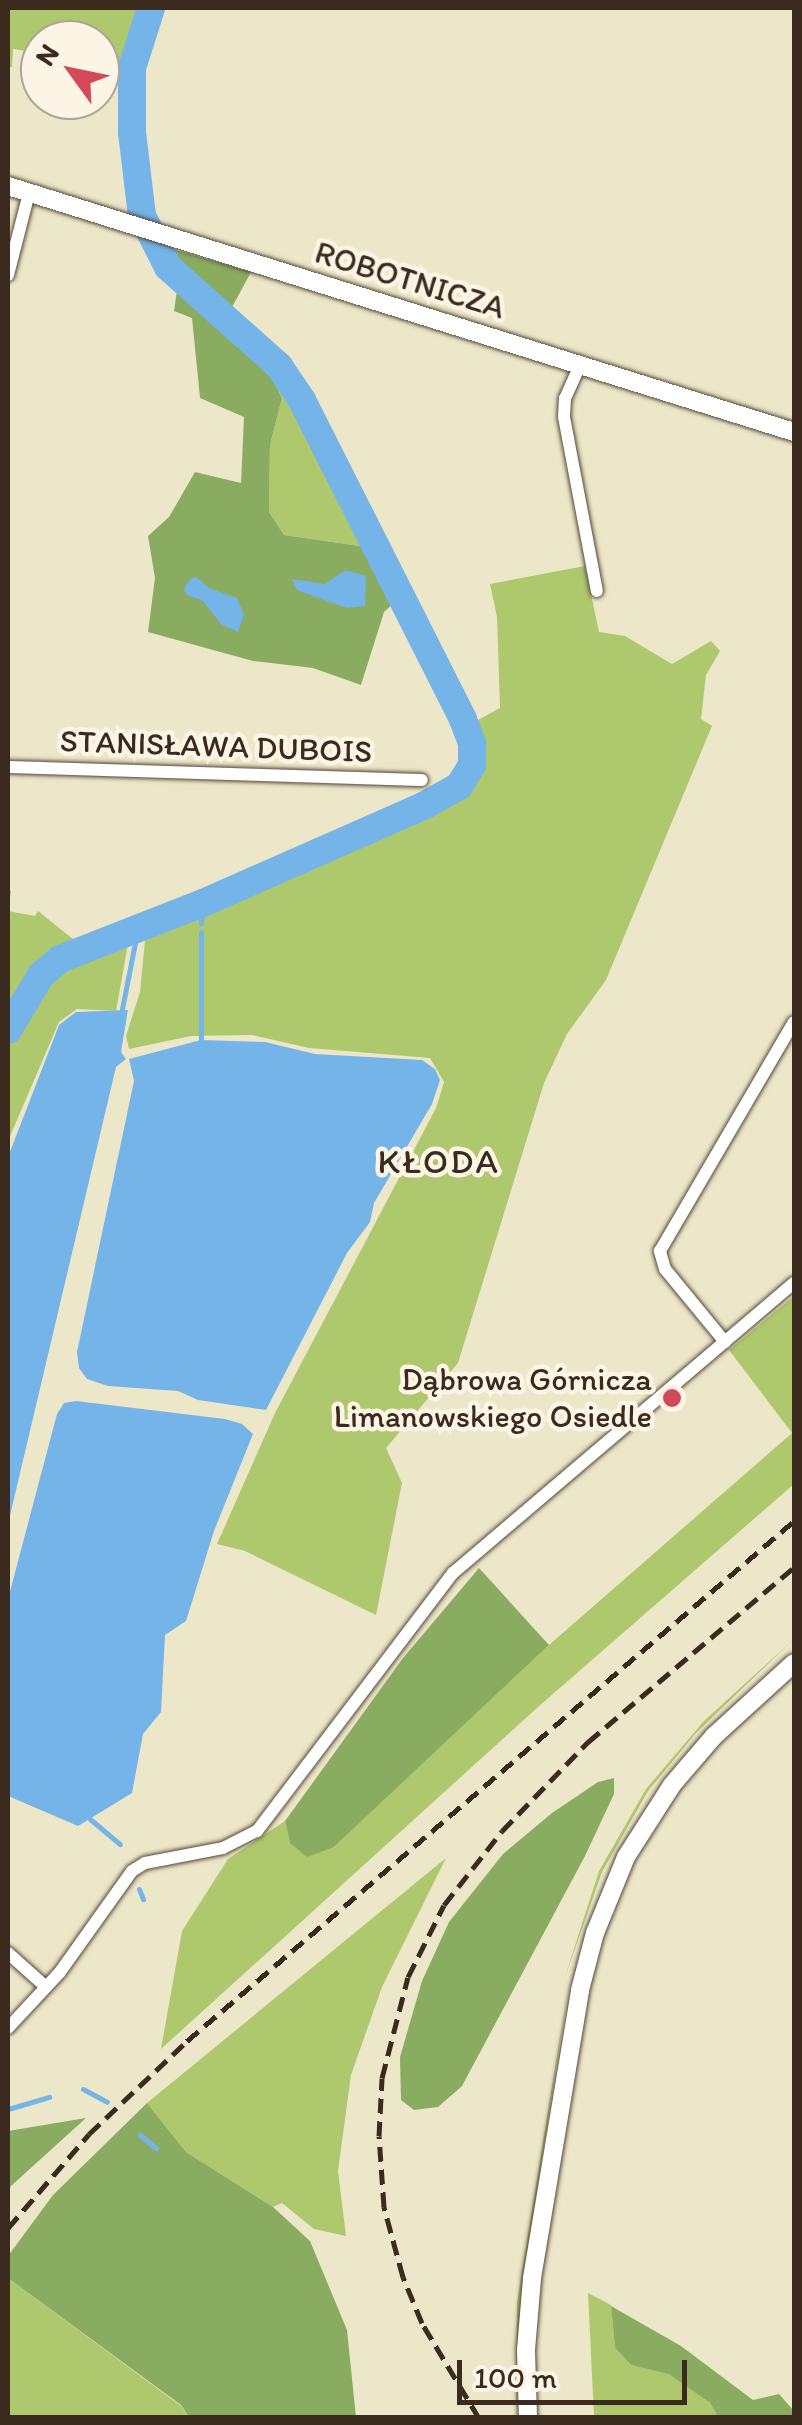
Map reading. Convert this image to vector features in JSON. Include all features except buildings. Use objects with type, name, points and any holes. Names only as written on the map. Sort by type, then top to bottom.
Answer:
[{"type":"street","name":"ROBOTNICZA","points":[[8,186],[794,432]]},
{"type":"street","points":[[8,275],[29,193]]},
{"type":"street","points":[[580,364],[565,398],[564,417],[597,591]]},
{"type":"street","name":"STANISŁAWA DUBOIS","points":[[8,767],[422,780]]},
{"type":"street","points":[[725,1342],[665,1269],[660,1250],[794,1022]]},
{"type":"street","points":[[8,2028],[46,1987],[132,1871],[145,1863],[223,1848],[264,1824],[453,1573],[794,1284]]},
{"type":"street","points":[[528,2418],[526,2334],[583,1974],[618,1876],[648,1821],[685,1768],[794,1663]]},
{"type":"street","points":[[8,1953],[46,1987]]},
{"type":"green space","points":[[8,8],[138,8],[122,69],[120,20],[20,20],[20,50],[13,49],[12,67],[8,67]]},
{"type":"green space","points":[[144,241],[251,272],[224,322],[265,363],[282,398],[270,445],[269,512],[284,535],[367,547],[393,604],[384,612],[361,685],[313,668],[253,661],[148,632],[155,578],[148,536],[169,517],[195,472],[241,483],[244,417],[200,398],[192,318],[174,311],[177,290]]},
{"type":"green space","points":[[265,363],[285,388],[367,547],[284,535],[269,512],[270,445],[282,398]]},
{"type":"green space","points":[[585,566],[599,632],[625,636],[672,664],[711,641],[720,651],[706,675],[701,719],[712,726],[606,980],[567,1034],[544,1083],[458,1363],[386,1448],[402,1483],[376,1615],[245,1551],[217,1544],[275,1413],[436,1108],[444,1082],[430,1058],[309,1048],[252,1035],[191,1036],[129,1049],[126,1036],[140,992],[146,930],[367,841],[456,796],[479,760],[474,731],[478,720],[500,708],[497,617],[490,584]]},
{"type":"green space","points":[[8,911],[35,916],[38,911],[78,943],[36,969],[8,1019]]},
{"type":"green space","points":[[112,943],[128,944],[116,1011],[77,1009],[59,1022],[8,1141],[8,1040],[47,977],[75,957]]},
{"type":"green space","points":[[794,1296],[794,1484],[538,1707],[161,2049],[182,1931],[228,1859],[285,1821],[290,1843],[334,1847],[549,1645],[792,1433],[729,1350]]},
{"type":"green space","points":[[479,1568],[549,1645],[334,1847],[307,1857],[290,1843],[285,1821],[403,1658]]},
{"type":"green space","points":[[794,1639],[696,1733],[648,1791],[602,1872],[564,1980],[599,1871],[646,1789],[704,1721]]},
{"type":"green space","points":[[614,1778],[614,1794],[585,1856],[462,2086],[438,2107],[414,2110],[401,2100],[400,2057],[422,1981],[449,1922],[503,1854],[552,1813],[598,1782]]},
{"type":"green space","points":[[446,1858],[382,1987],[351,2075],[338,2171],[346,2236],[314,2229],[282,2203],[273,2207],[186,2152],[147,2103]]},
{"type":"green space","points":[[567,1994],[522,2290],[516,2418],[517,2303]]},
{"type":"green space","points":[[147,2103],[186,2152],[273,2207],[310,2241],[347,2330],[356,2417],[189,2417],[181,2405],[8,2278],[8,2256],[53,2195]]},
{"type":"green space","points":[[86,2118],[11,2186],[8,2191],[8,2131]]},
{"type":"green space","points":[[8,2278],[181,2406],[189,2417],[8,2417]]},
{"type":"green space","points":[[588,2293],[611,2305],[615,2348],[631,2365],[669,2373],[710,2403],[718,2417],[594,2417]]},
{"type":"green space","points":[[611,2306],[681,2346],[753,2400],[779,2394],[794,2411],[794,2417],[718,2417],[710,2403],[669,2374],[631,2365],[615,2348]]},
{"type":"water","points":[[345,570],[366,576],[365,606],[347,608],[307,594],[297,590],[292,579],[325,584]]},
{"type":"water","points":[[196,577],[209,588],[237,598],[244,615],[238,632],[221,624],[203,601],[187,595],[184,589]]},
{"type":"water","points":[[128,1010],[121,1052],[126,1059],[116,1067],[8,1524],[8,1157],[59,1025],[76,1012]]},
{"type":"water","points":[[201,1040],[265,1042],[315,1054],[422,1060],[435,1069],[440,1080],[432,1104],[374,1203],[370,1222],[347,1253],[266,1410],[198,1400],[178,1391],[108,1386],[87,1379],[79,1368],[77,1352],[134,1081],[129,1059]]},
{"type":"water","points":[[76,1401],[225,1419],[242,1424],[253,1434],[214,1531],[186,1621],[165,1635],[161,1712],[143,1734],[132,1793],[78,1826],[8,1796],[8,1599],[57,1414],[64,1403]]},
{"type":"waterway","points":[[8,1030],[41,975],[60,959],[203,903],[425,805],[459,786],[472,765],[472,743],[463,719],[302,400],[279,366],[168,267],[142,216],[132,132],[132,68],[151,8]]},
{"type":"waterway","points":[[201,923],[203,903]]},
{"type":"waterway","points":[[121,1014],[138,927]]},
{"type":"waterway","points":[[201,932],[201,1040]]},
{"type":"waterway","points":[[90,1819],[120,1844]]},
{"type":"waterway","points":[[139,1889],[143,1899]]},
{"type":"waterway","points":[[83,2089],[107,2102]]},
{"type":"waterway","points":[[8,2109],[49,2097]]},
{"type":"waterway","points":[[140,2135],[156,2148]]},
{"type":"railway","points":[[8,2228],[89,2134],[187,2041],[794,1521]]},
{"type":"railway","points":[[479,2418],[422,2323],[403,2277],[384,2207],[379,2136],[382,2078],[408,1977],[444,1905],[502,1831],[588,1742],[794,1567]]},
{"type":"place","name":"Dąbrowa Górnicza Limanowskiego Osiedle","points":[[672,1398]]},
{"type":"district","name":"KŁODA","points":[[439,1161]]}]
